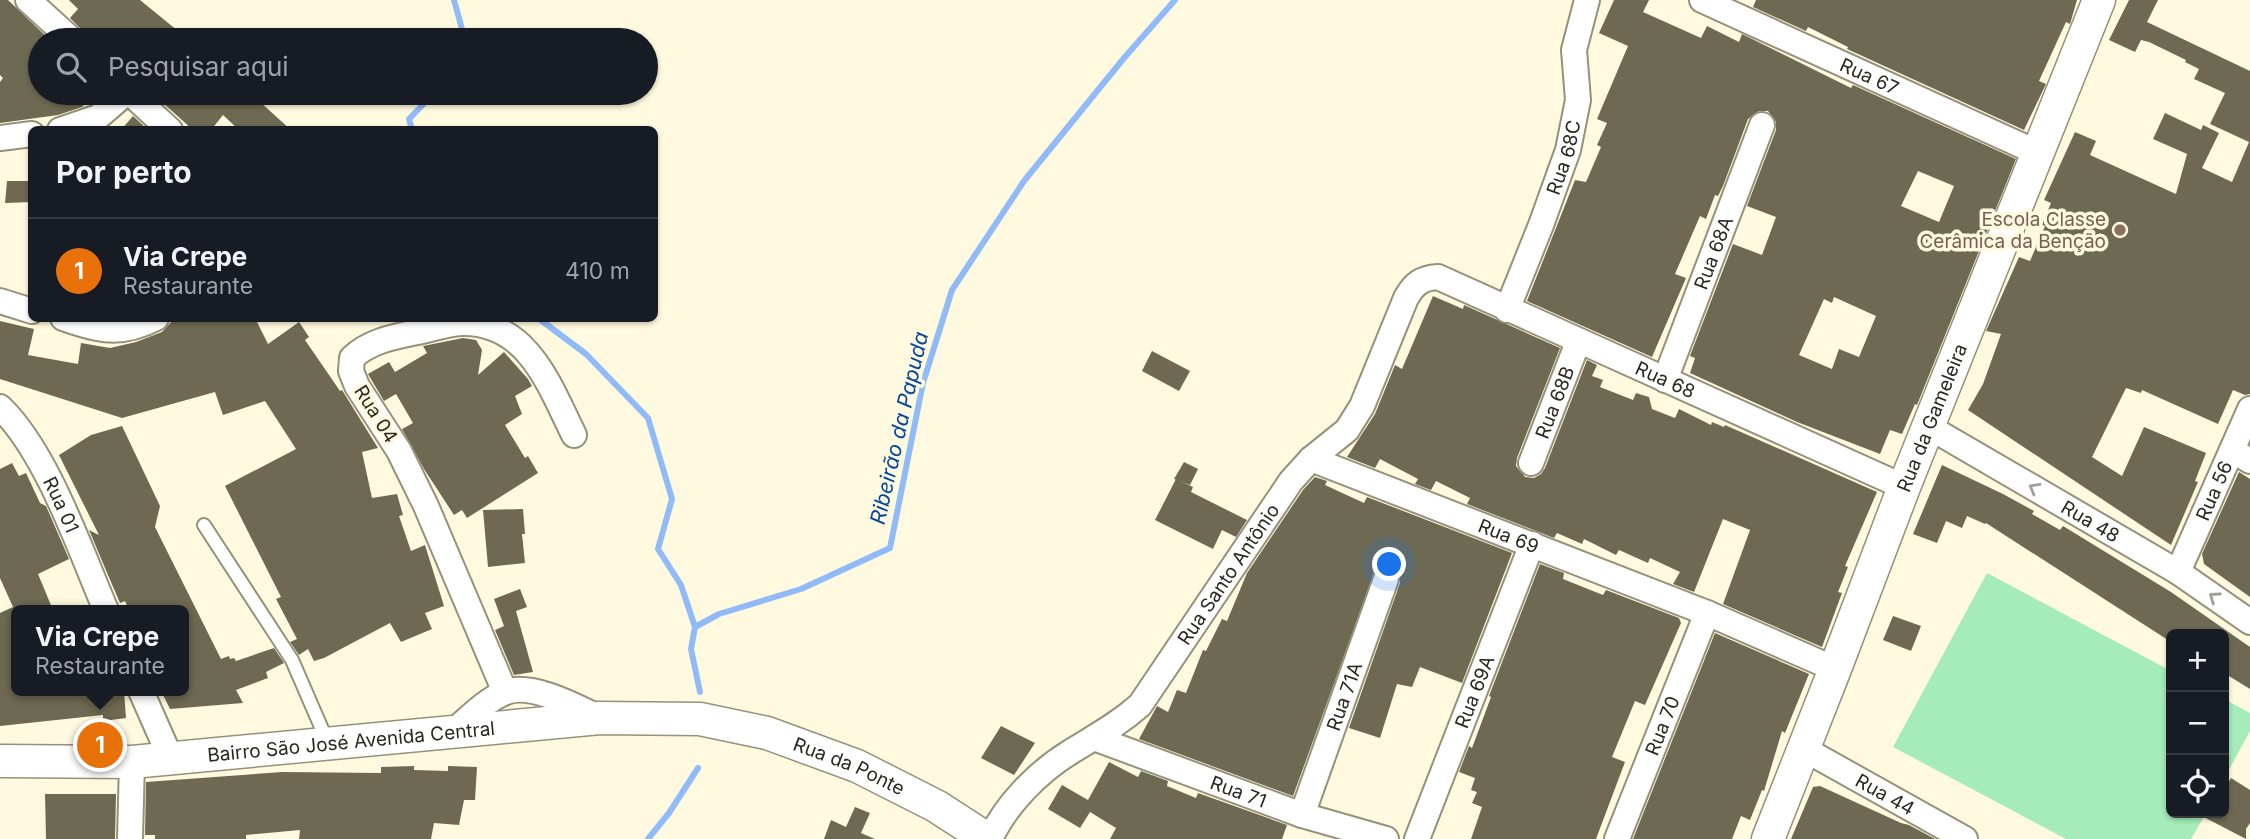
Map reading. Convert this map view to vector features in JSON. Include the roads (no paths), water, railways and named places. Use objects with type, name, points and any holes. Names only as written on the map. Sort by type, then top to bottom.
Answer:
[{"type":"street","name":"Rua 68C","points":[[1507,310],[1568,150],[1578,100],[1574,50],[1587,0]]},
{"type":"street","name":"Rua 67","points":[[1702,0],[2036,152]]},
{"type":"street","name":"Rua da Gameleira","points":[[1768,839],[1903,487],[2099,0]]},
{"type":"street","points":[[39,4],[61,28]]},
{"type":"street","points":[[72,126],[99,117],[114,105]]},
{"type":"street","points":[[142,105],[165,126]]},
{"type":"street","name":"Rua 68A","points":[[1665,380],[1762,125]]},
{"type":"street","points":[[0,138],[28,134]]},
{"type":"street","name":"Rua 68","points":[[1426,278],[1437,277],[1903,487]]},
{"type":"street","name":"Rua Santo Antônio","points":[[988,839],[1006,812],[1026,790],[1062,758],[1123,720],[1140,705],[1272,507],[1311,459],[1347,430],[1362,406],[1406,298],[1414,285],[1426,278]]},
{"type":"street","points":[[0,301],[28,310]]},
{"type":"street","points":[[79,322],[114,331],[130,329],[147,322]]},
{"type":"street","name":"Rua 04","points":[[505,692],[426,506],[399,451],[357,386],[351,371],[352,358],[370,345],[449,324],[464,323],[487,327],[507,334],[532,356],[574,435]]},
{"type":"street","name":"Rua 68B","points":[[1531,463],[1578,342]]},
{"type":"street","name":"Rua 01","points":[[0,407],[24,436],[48,477],[104,605]]},
{"type":"street","name":"Rua 56","points":[[2178,572],[2241,455],[2250,410]]},
{"type":"street","name":"Rua 48","points":[[1929,426],[2178,572],[2250,622]]},
{"type":"street","name":"Rua 69","points":[[1311,459],[1707,613],[1835,669]]},
{"type":"street","name":"Rua 69A","points":[[1418,839],[1532,544]]},
{"type":"street","name":"Rua 71A","points":[[1302,815],[1386,579]]},
{"type":"street","name":"Rua 70","points":[[1617,839],[1707,613]]},
{"type":"street","points":[[453,732],[491,700],[514,690],[535,692],[572,704],[600,718]]},
{"type":"street","points":[[143,696],[170,760]]},
{"type":"street","name":"Bairro São José Avenida Central","points":[[0,761],[170,760],[600,718],[700,719]]},
{"type":"street","name":"Rua da Ponte","points":[[700,719],[768,733],[857,766],[936,806],[988,839]]},
{"type":"street","name":"Rua 71","points":[[1094,738],[1302,815],[1386,839]]},
{"type":"street","name":"Rua 44","points":[[1804,748],[1965,839]]},
{"type":"street","points":[[130,839],[132,762]]},
{"type":"lane","points":[[204,525],[292,660],[329,744]]},
{"type":"waterway","points":[[454,0],[462,28]]},
{"type":"waterway","name":"Ribeirão da Papuda","points":[[695,627],[719,614],[801,589],[890,548],[923,383],[952,290],[1024,181],[1175,0]]},
{"type":"waterway","points":[[411,126],[409,119],[422,105]]},
{"type":"waterway","points":[[543,322],[586,354],[648,418],[672,499],[658,549],[681,585],[695,627],[691,649],[700,692]]},
{"type":"waterway","name":"Ribeirão da Papuda","points":[[648,839],[669,813],[698,768]]},
{"type":"place","name":"Escola Classe Cerâmica da Benção","points":[[2120,230]]},
{"type":"place","name":"Via Crepe","points":[[100,745]]}]
